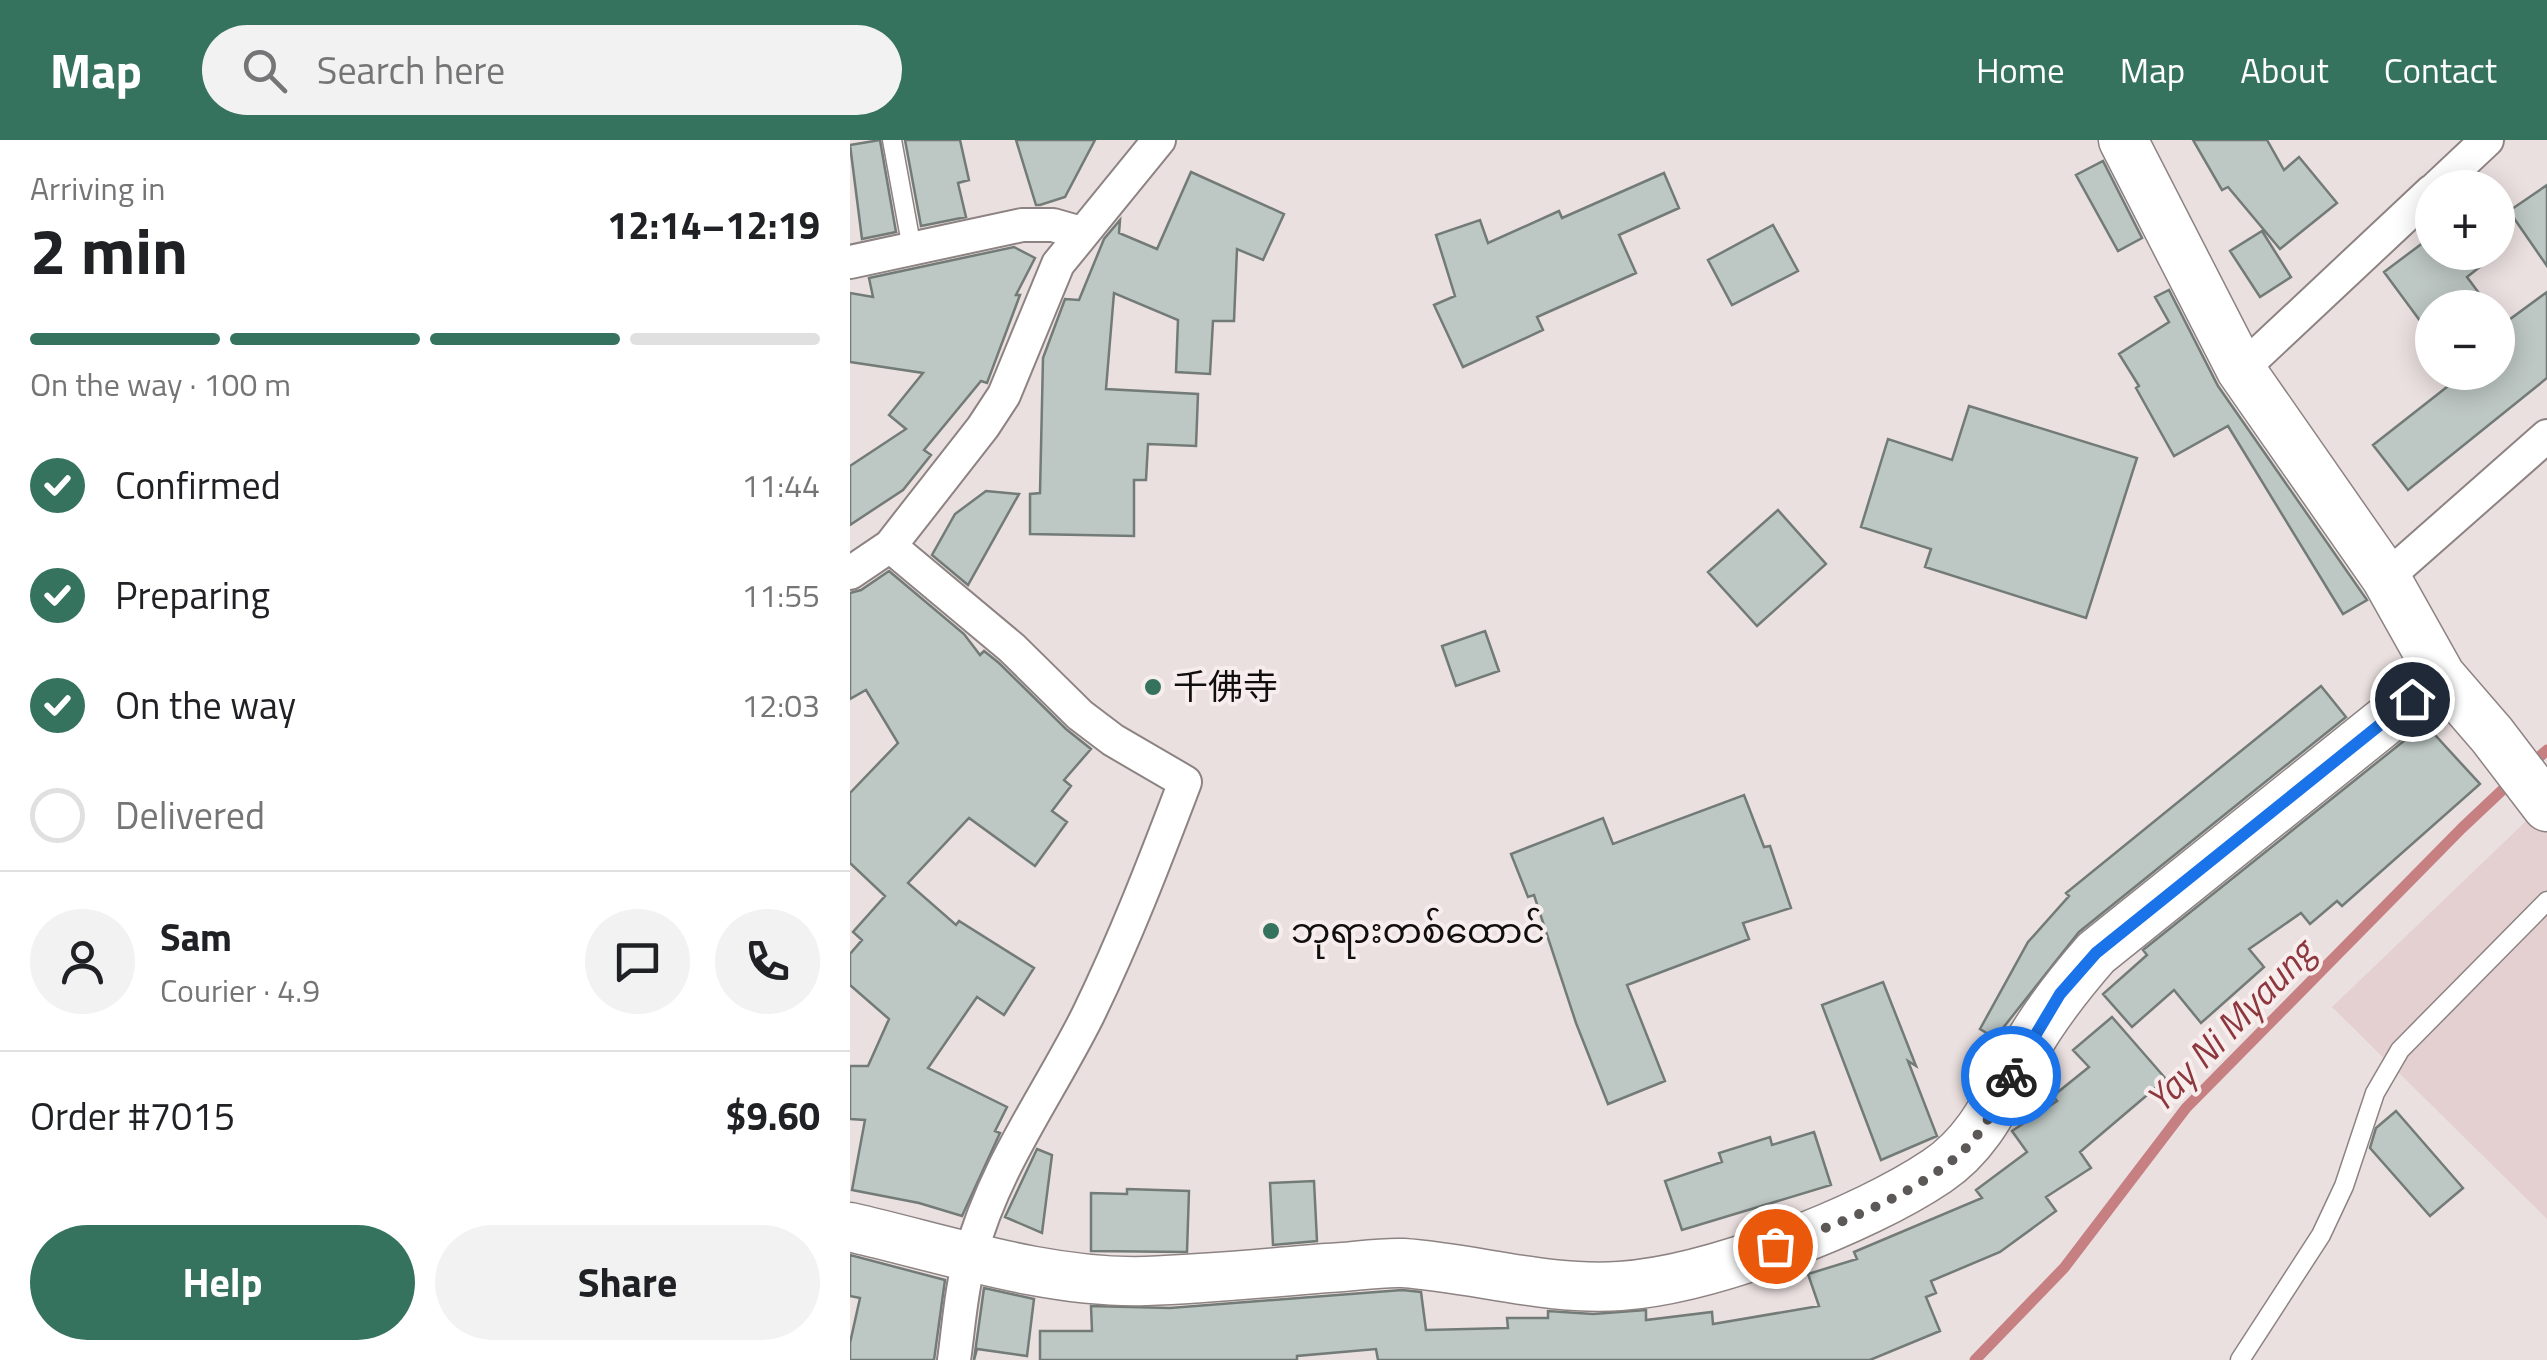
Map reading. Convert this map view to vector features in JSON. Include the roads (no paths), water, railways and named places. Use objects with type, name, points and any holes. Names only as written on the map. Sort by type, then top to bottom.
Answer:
[{"type":"street","points":[[850,573],[890,546],[983,428],[1004,395],[1058,264],[1159,140]]},
{"type":"street","points":[[2122,140],[2242,370],[2386,578],[2441,676],[2547,808]]},
{"type":"street","points":[[2455,170],[2487,140]]},
{"type":"street","points":[[2242,370],[2415,207]]},
{"type":"street","points":[[850,262],[1022,225],[1053,226],[1081,233]]},
{"type":"street","points":[[2386,578],[2547,436]]},
{"type":"street","points":[[890,546],[1012,648],[1080,715],[1113,740],[1185,782],[1130,928],[1086,1020],[1018,1136],[970,1255],[954,1360]]},
{"type":"street","points":[[850,1227],[1056,1275],[1143,1281],[1401,1263],[1549,1284],[1621,1286],[1707,1270],[1809,1235],[1893,1196],[1938,1170],[1967,1147],[1992,1112],[2060,994],[2096,953],[2441,676]]},
{"type":"lane","points":[[892,140],[912,249]]},
{"type":"lane","points":[[2240,1360],[2321,1235],[2344,1186],[2374,1094],[2400,1050],[2547,901]]},
{"type":"waterway","name":"Yay Ni Myaung","points":[[2528,767],[2547,750]]},
{"type":"waterway","name":"Yay Ni Myaung","points":[[1975,1360],[2064,1268],[2186,1108],[2514,779]]},
{"type":"place","name":"千佛寺","points":[[1153,687]]},
{"type":"place","name":"ဘုရားတစ်ထောင်","points":[[1271,931]]}]
